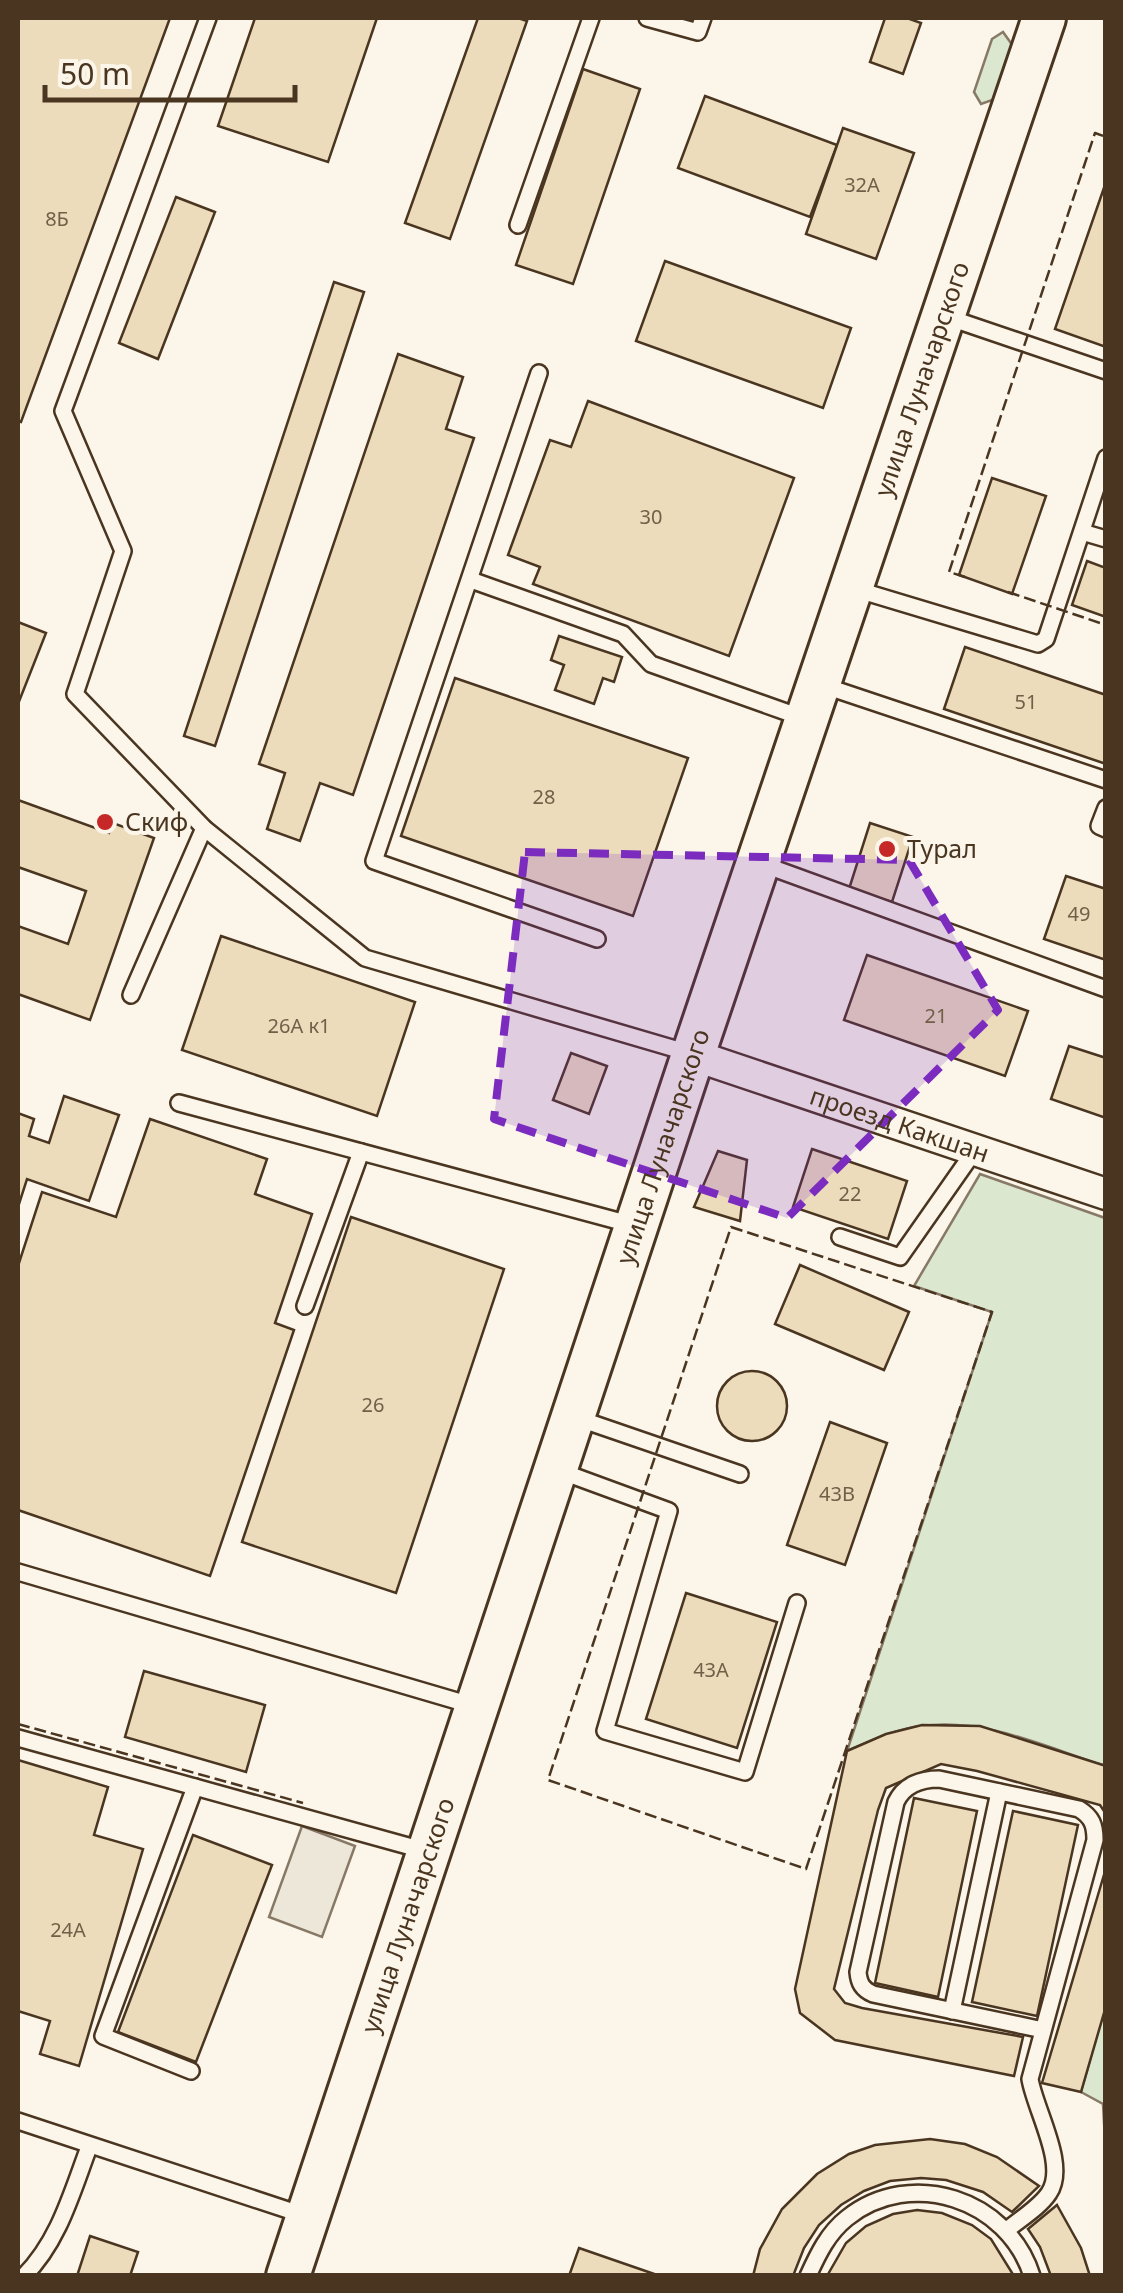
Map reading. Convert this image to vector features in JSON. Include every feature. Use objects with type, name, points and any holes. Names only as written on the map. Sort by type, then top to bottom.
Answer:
[{"type":"main road","name":"улица Луначарского","points":[[295,2271],[636,1226],[1044,18]]},
{"type":"street","name":"проезд Какшан","points":[[693,1055],[1106,1194]]},
{"type":"lane","points":[[208,18],[63,411],[123,551],[76,694],[204,828],[365,958],[693,1055]]},
{"type":"lane","points":[[518,225],[591,18]]},
{"type":"lane","points":[[647,18],[698,32],[703,18]]},
{"type":"lane","points":[[943,316],[1106,371]]},
{"type":"lane","points":[[539,373],[374,862],[597,939]]},
{"type":"lane","points":[[851,588],[1038,644],[1046,640],[1106,458]]},
{"type":"lane","points":[[1082,532],[1106,540]]},
{"type":"lane","points":[[471,580],[623,634],[651,664],[1106,780]]},
{"type":"lane","points":[[1106,808],[1098,826],[1106,829]]},
{"type":"lane","points":[[131,995],[204,828]]},
{"type":"lane","points":[[758,862],[1106,989]]},
{"type":"lane","points":[[179,1103],[636,1226]]},
{"type":"lane","points":[[840,1237],[900,1256],[975,1150]]},
{"type":"lane","points":[[305,1306],[361,1152]]},
{"type":"lane","points":[[574,1417],[740,1474]]},
{"type":"lane","points":[[556,1469],[669,1511],[605,1731],[745,1772],[797,1604]]},
{"type":"lane","points":[[18,1572],[478,1707]]},
{"type":"lane","points":[[18,1738],[430,1852]]},
{"type":"lane","points":[[1007,2230],[1048,2195],[1053,2185],[1056,2164],[1034,2102],[1030,2078],[1096,1840],[1095,1827],[1089,1816],[1079,1810],[925,1780],[900,1794],[858,1972],[864,1990],[1043,2030]]},
{"type":"lane","points":[[190,2071],[103,2036],[195,1787]]},
{"type":"lane","points":[[952,2010],[999,1792]]},
{"type":"lane","points":[[18,2122],[310,2217]]},
{"type":"lane","points":[[24,2276],[39,2260],[61,2221],[89,2147]]},
{"type":"lane","points":[[808,2276],[823,2244],[847,2218],[878,2200],[912,2192],[947,2195],[980,2208],[1007,2230],[1027,2259],[1032,2276]]},
{"type":"highlighted area","points":[[525,852],[909,860],[998,1010],[787,1218],[494,1119]]},
{"type":"green space","points":[[1003,32],[1013,46],[995,99],[981,104],[974,92],[992,39]]},
{"type":"green space","points":[[980,1174],[1105,1218],[1105,1766],[1015,1736],[945,1724],[902,1730],[847,1751],[992,1312],[914,1286]]},
{"type":"green space","points":[[1105,2006],[1105,2141],[1103,2104],[1081,2092]]},
{"type":"shaded area","points":[[302,1826],[355,1846],[322,1937],[269,1917]]},
{"type":"building","points":[[18,18],[170,18],[21,422],[18,421]]},
{"type":"building","points":[[255,18],[377,18],[328,162],[218,126]]},
{"type":"building","points":[[478,18],[527,21],[450,239],[405,223]]},
{"type":"building","points":[[885,18],[907,18],[921,23],[903,74],[870,62]]},
{"type":"building","points":[[583,69],[640,89],[573,284],[516,265]]},
{"type":"building","points":[[705,96],[837,145],[810,217],[678,168]]},
{"type":"building","points":[[843,128],[914,153],[876,259],[806,234]]},
{"type":"building","points":[[1106,182],[1106,347],[1055,329]]},
{"type":"building","points":[[176,197],[215,212],[158,359],[119,343]]},
{"type":"building","points":[[665,261],[851,328],[823,408],[636,341]]},
{"type":"building","points":[[334,282],[364,292],[215,746],[184,736]]},
{"type":"building","points":[[398,354],[463,377],[446,429],[474,438],[353,795],[320,783],[300,841],[267,829],[285,773],[259,764]]},
{"type":"building","points":[[588,401],[794,478],[729,656],[533,584],[540,567],[508,555],[550,440],[571,447]]},
{"type":"building","points":[[992,478],[1046,496],[1012,594],[959,575]]},
{"type":"building","points":[[1087,561],[1106,568],[1106,617],[1072,605]]},
{"type":"building","points":[[18,622],[46,633],[18,704]]},
{"type":"building","points":[[559,636],[622,657],[614,682],[603,678],[594,704],[555,690],[564,665],[551,660]]},
{"type":"building","points":[[965,647],[1106,695],[1106,764],[944,709]]},
{"type":"building","points":[[455,678],[688,758],[633,916],[401,836]]},
{"type":"building","points":[[18,800],[109,833],[113,823],[154,838],[90,1020],[18,994],[18,926],[68,944],[86,891],[18,867]]},
{"type":"building","points":[[870,823],[913,837],[892,902],[849,889]]},
{"type":"building","points":[[1066,876],[1106,889],[1106,960],[1044,939]]},
{"type":"building","points":[[221,936],[415,1002],[377,1116],[182,1050]]},
{"type":"building","points":[[867,955],[1028,1011],[1005,1076],[844,1020]]},
{"type":"building","points":[[1069,1046],[1106,1058],[1106,1118],[1051,1099]]},
{"type":"building","points":[[571,1053],[607,1066],[589,1114],[553,1100]]},
{"type":"building","points":[[64,1096],[119,1115],[89,1201],[27,1179],[18,1207],[18,1113],[34,1119],[29,1136],[49,1143]]},
{"type":"building","points":[[150,1119],[267,1159],[255,1194],[312,1214],[275,1323],[294,1330],[210,1576],[18,1510],[18,1266],[42,1192],[116,1217]]},
{"type":"building","points":[[812,1149],[907,1181],[888,1239],[793,1207]]},
{"type":"building","points":[[718,1151],[747,1160],[740,1221],[694,1207]]},
{"type":"building","points":[[351,1217],[504,1269],[396,1593],[242,1542]]},
{"type":"building","points":[[800,1265],[909,1312],[884,1370],[775,1324]]},
{"type":"building","points":[[752,1371],[777,1381],[787,1406],[777,1431],[752,1441],[727,1431],[717,1406],[727,1381]]},
{"type":"building","points":[[830,1422],[887,1443],[845,1565],[787,1545]]},
{"type":"building","points":[[686,1593],[777,1622],[737,1748],[646,1719]]},
{"type":"building","points":[[144,1671],[265,1705],[246,1772],[125,1737]]},
{"type":"building","points":[[922,1725],[980,1726],[1106,1766],[1106,1814],[1100,1805],[941,1764],[886,1788],[878,1810],[834,1989],[845,2003],[862,2008],[1023,2037],[1014,2076],[835,2040],[800,2013],[795,1989],[847,1751],[886,1734]]},
{"type":"building","points":[[18,1760],[108,1787],[94,1835],[143,1849],[79,2066],[40,2054],[50,2021],[18,2011]]},
{"type":"building","points":[[914,1798],[977,1811],[938,1997],[875,1983]]},
{"type":"building","points":[[1013,1811],[1078,1825],[1037,2016],[972,2002]]},
{"type":"building","points":[[193,1835],[272,1865],[196,2062],[118,2032]]},
{"type":"building","points":[[1106,1868],[1106,2006],[1081,2092],[1042,2083]]},
{"type":"building","points":[[930,2139],[965,2144],[997,2157],[1039,2186],[1012,2212],[983,2192],[946,2180],[890,2181],[841,2205],[819,2225],[793,2276],[753,2276],[760,2249],[782,2209],[817,2174],[849,2154],[875,2145]]},
{"type":"building","points":[[1057,2205],[1081,2248],[1090,2276],[1051,2276],[1028,2229]]},
{"type":"building","points":[[917,2210],[942,2213],[972,2225],[991,2239],[1014,2276],[827,2276],[846,2243],[866,2226],[893,2214]]},
{"type":"building","points":[[90,2236],[138,2252],[130,2276],[77,2276]]},
{"type":"building","points":[[579,2248],[660,2276],[569,2276]]},
{"type":"fence","points":[[965,577],[949,572],[1095,133],[1106,137]]},
{"type":"fence","points":[[1008,592],[1106,625]]},
{"type":"fence","points":[[731,1227],[992,1312],[806,1869],[548,1780],[731,1227]]},
{"type":"fence","points":[[18,1724],[303,1803]]},
{"type":"place","name":"Скиф","points":[[105,822]]},
{"type":"place","name":"Турал","points":[[887,849]]}]
